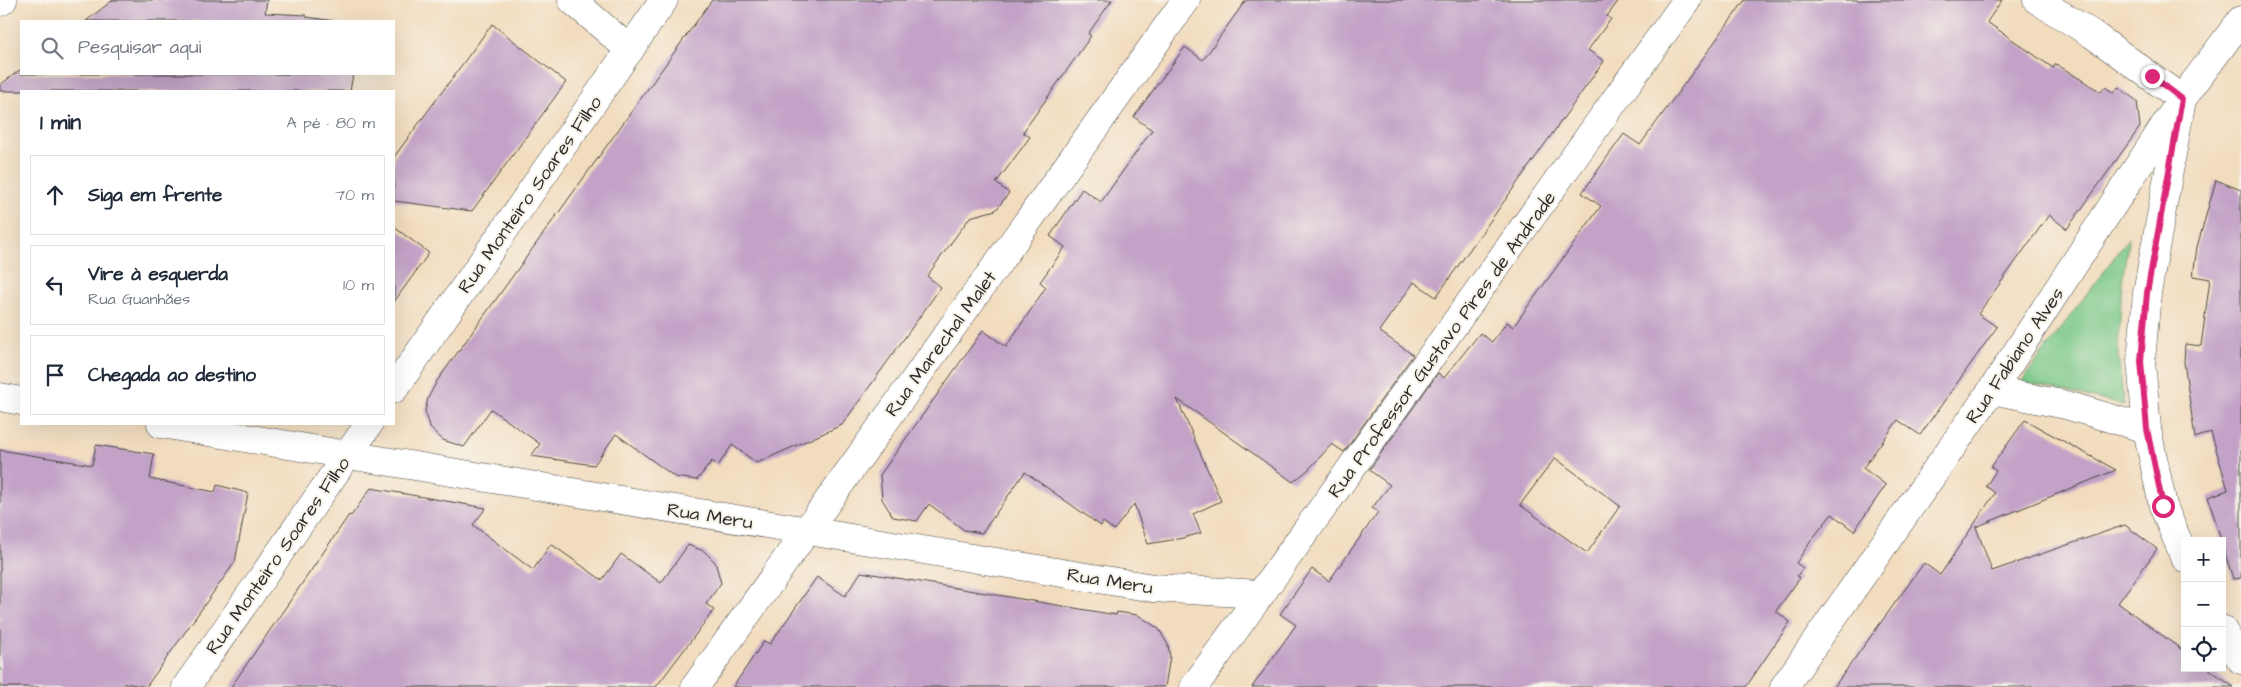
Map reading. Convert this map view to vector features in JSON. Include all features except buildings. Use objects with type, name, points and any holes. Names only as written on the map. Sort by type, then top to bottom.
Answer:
[{"type":"street","points":[[572,0],[630,50]]},
{"type":"street","name":"Rua Monteiro Soares Filho","points":[[395,388],[664,0]]},
{"type":"street","name":"Rua Marechal Malet","points":[[695,687],[805,530],[1186,0]]},
{"type":"street","name":"Rua Professor Gustavo Pires de Andrade","points":[[1194,687],[1688,0]]},
{"type":"street","points":[[2037,0],[2092,34],[2182,99],[2147,293],[2141,361],[2147,429],[2163,506],[2181,549]]},
{"type":"street","name":"Rua Fabiano Alves","points":[[1784,687],[1992,390],[2182,99],[2241,20]]},
{"type":"street","points":[[1992,390],[2066,405],[2147,429]]},
{"type":"street","points":[[0,397],[20,401]]},
{"type":"street","name":"Rua Meru","points":[[167,425],[1153,588],[1261,594]]},
{"type":"street","name":"Rua Monteiro Soares Filho","points":[[186,687],[368,425]]},
{"type":"street","points":[[2226,636],[2241,660]]},
{"type":"green space","points":[[2129,237],[2122,283],[2118,353],[2124,405],[2021,382]]},
{"type":"route","points":[[2152,76],[2182,99],[2147,293],[2141,361],[2147,429],[2163,506]]}]
